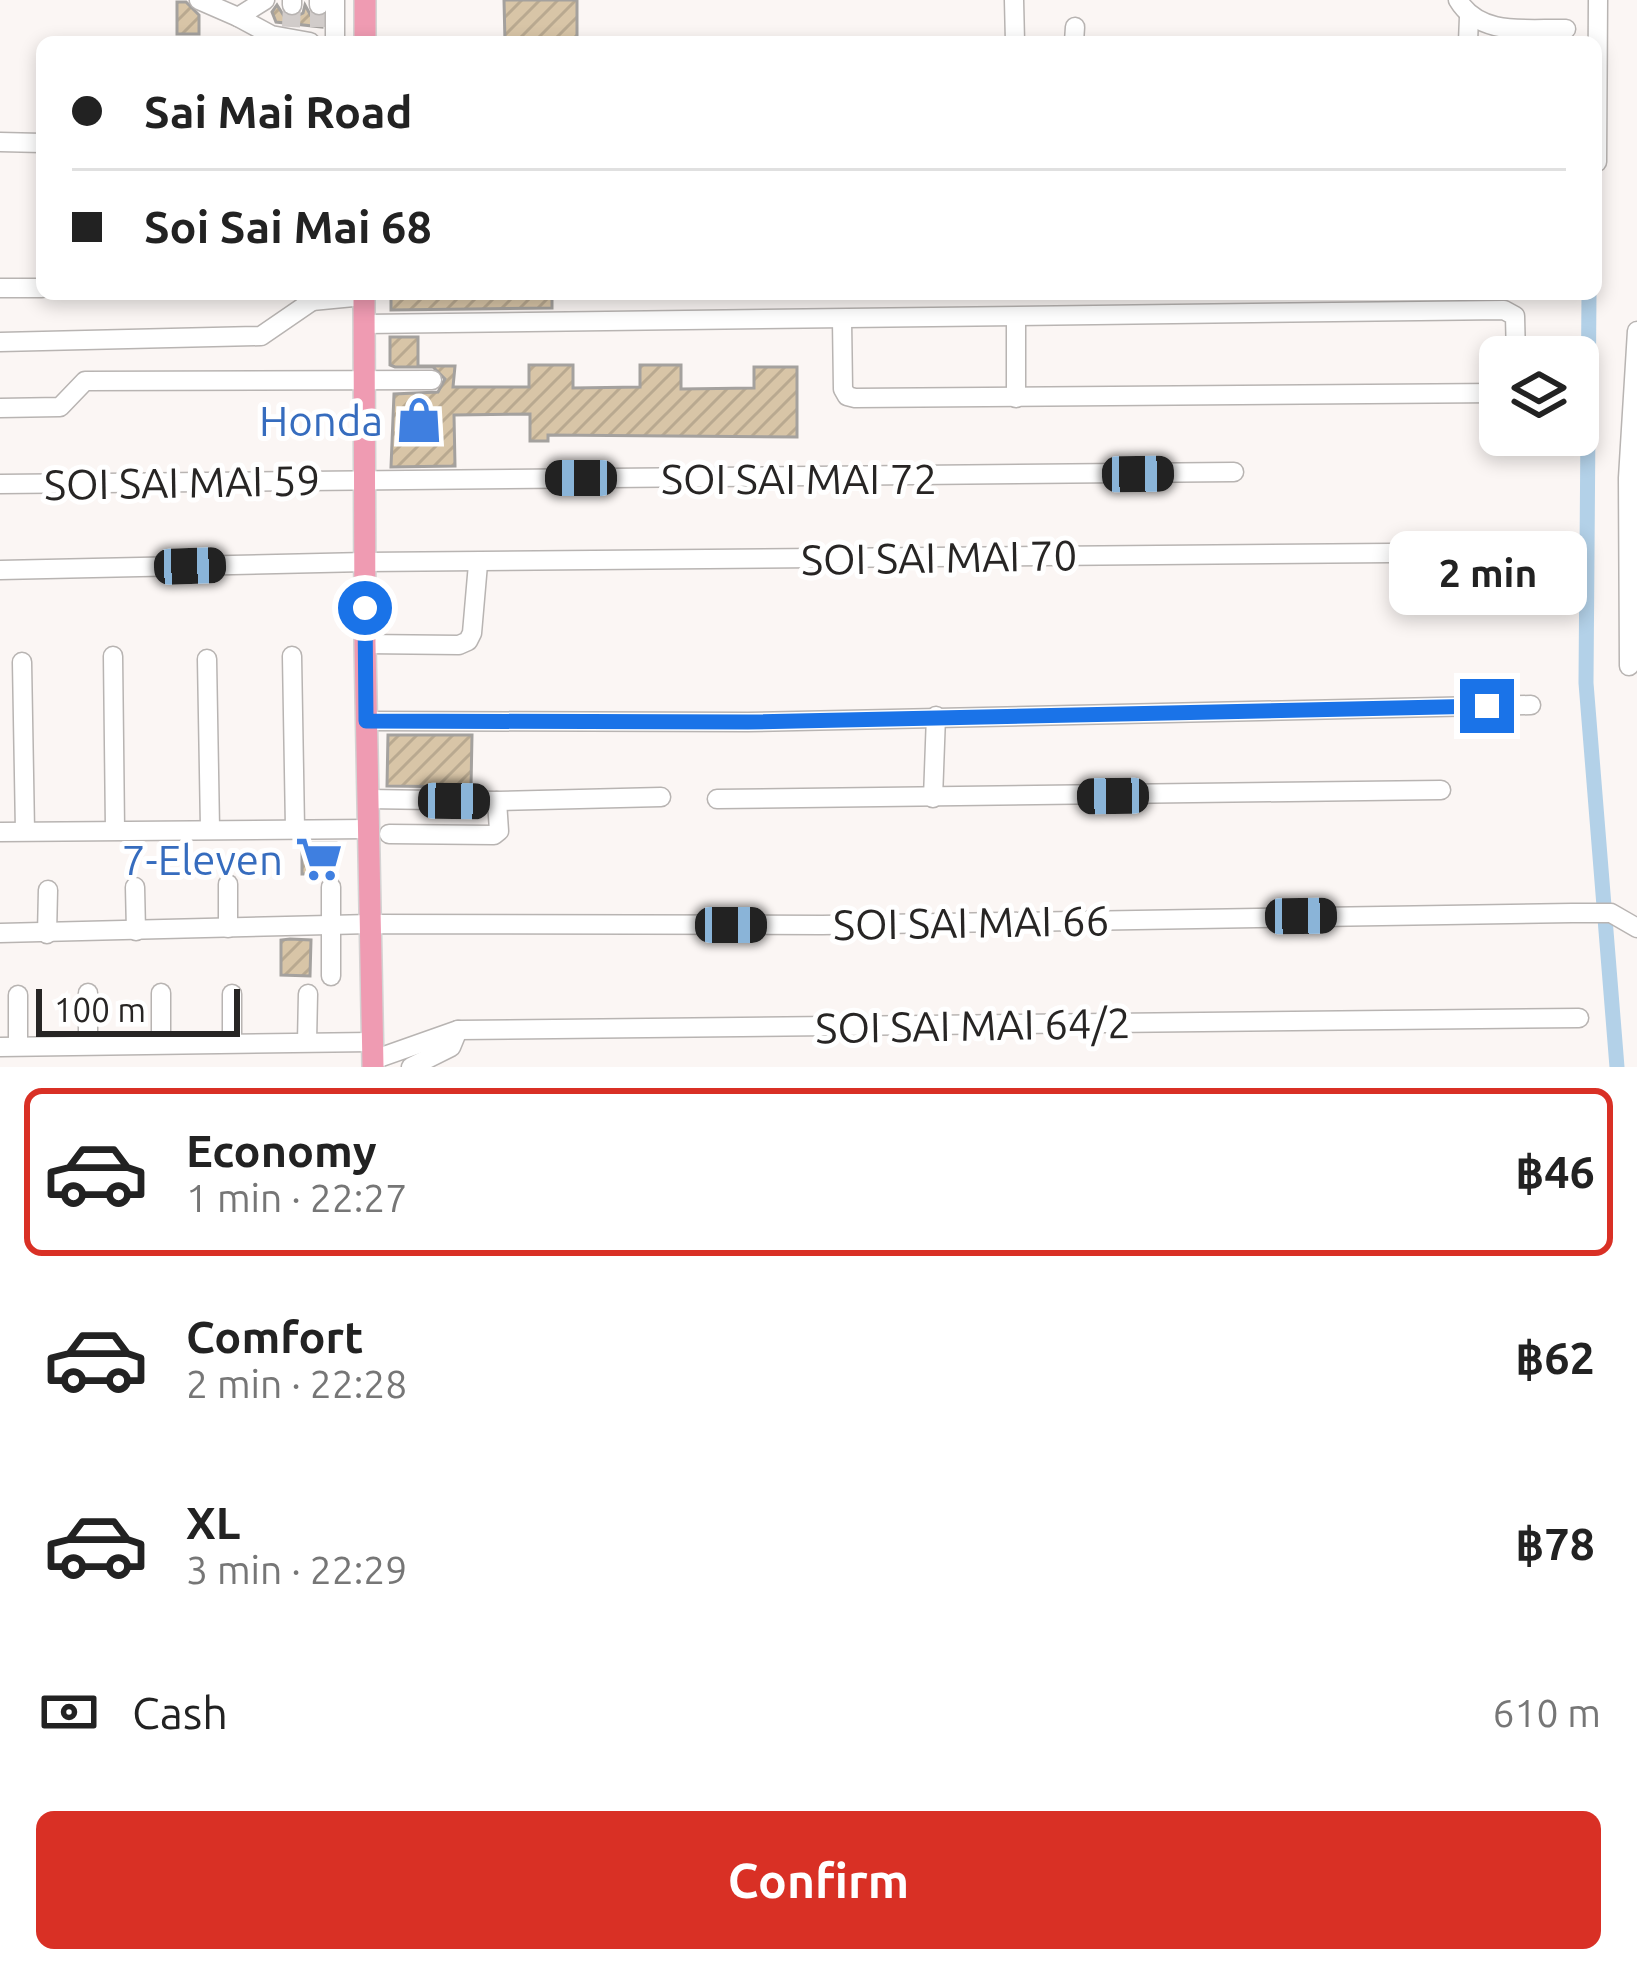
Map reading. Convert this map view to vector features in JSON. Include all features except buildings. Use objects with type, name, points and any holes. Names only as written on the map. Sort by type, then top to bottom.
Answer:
[{"type":"main road","points":[[365,0],[365,36]]},
{"type":"main road","points":[[364,300],[368,799],[379,831],[371,924],[373,1056]]},
{"type":"street","points":[[199,0],[271,35],[306,35]]},
{"type":"street","points":[[238,17],[265,0]]},
{"type":"street","points":[[1014,0],[1015,36]]},
{"type":"street","points":[[1598,0],[1598,36]]},
{"type":"street","points":[[324,2],[333,36]]},
{"type":"street","points":[[1464,8],[1488,34],[1566,29]]},
{"type":"street","points":[[0,142],[36,142]]},
{"type":"street","points":[[0,288],[36,288]]},
{"type":"street","points":[[0,342],[261,336],[305,300]]},
{"type":"street","points":[[364,324],[1504,310],[1514,316],[1515,336]]},
{"type":"street","points":[[1016,318],[1016,398]]},
{"type":"street","points":[[842,320],[847,396],[1479,394]]},
{"type":"street","points":[[1629,666],[1637,331]]},
{"type":"street","points":[[0,408],[60,407],[85,381],[432,380]]},
{"type":"street","name":"SOI SAI MAI 72","points":[[365,479],[1234,472]]},
{"type":"street","name":"SOI SAI MAI 59","points":[[0,484],[365,479]]},
{"type":"street","name":"SOI SAI MAI 70","points":[[0,570],[365,562],[1512,552]]},
{"type":"street","points":[[365,644],[459,645],[468,641],[478,564]]},
{"type":"street","points":[[113,656],[115,829]]},
{"type":"street","points":[[292,656],[295,828]]},
{"type":"street","points":[[207,658],[210,828]]},
{"type":"street","points":[[22,662],[26,831]]},
{"type":"street","points":[[366,721],[748,722],[1531,705]]},
{"type":"street","points":[[933,798],[935,716]]},
{"type":"street","points":[[717,799],[1441,790]]},
{"type":"street","points":[[368,799],[661,797]]},
{"type":"street","points":[[0,832],[295,828],[494,835],[499,831],[497,801]]},
{"type":"street","points":[[228,884],[228,928]]},
{"type":"street","points":[[135,887],[136,931]]},
{"type":"street","points":[[331,887],[331,976]]},
{"type":"street","points":[[47,934],[48,890]]},
{"type":"street","name":"SOI SAI MAI 66","points":[[0,933],[371,924],[822,926],[1572,913],[1611,913],[1637,928]]},
{"type":"street","points":[[88,993],[88,1045]]},
{"type":"street","points":[[161,993],[161,1044]]},
{"type":"street","points":[[232,994],[232,1043]]},
{"type":"street","points":[[308,994],[308,1042]]},
{"type":"street","points":[[9,1047],[18,995]]},
{"type":"street","name":"SOI SAI MAI 64/2","points":[[9,1047],[308,1042],[373,1056],[458,1030],[1579,1018]]},
{"type":"street","points":[[411,1067],[451,1047],[458,1030]]},
{"type":"waterway","points":[[1589,300],[1586,683],[1617,1067]]},
{"type":"tunnel","points":[[291,27],[292,5]]},
{"type":"tunnel","points":[[319,5],[319,27]]},
{"type":"place","name":"Honda","points":[[419,420]]},
{"type":"place","name":"7-Eleven","points":[[319,859]]},
{"type":"route","points":[[365,608],[366,721],[748,722],[1487,706]]}]
